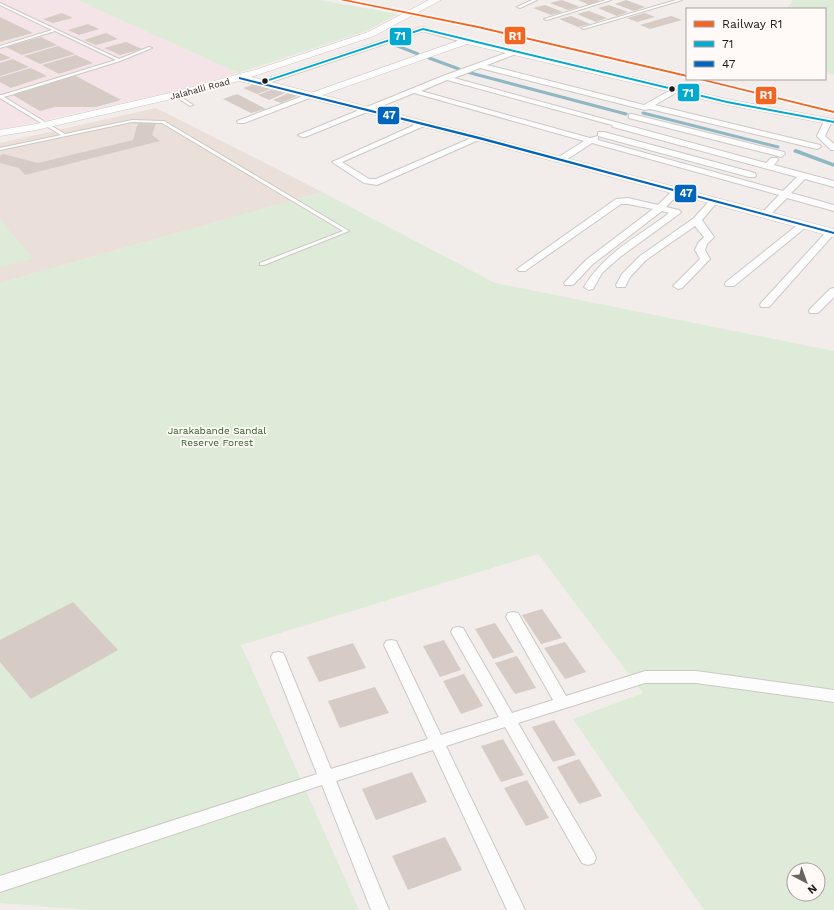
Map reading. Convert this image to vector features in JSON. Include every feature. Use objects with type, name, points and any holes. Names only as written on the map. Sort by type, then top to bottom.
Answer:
[{"type":"main road","name":"Jalahalli Road","points":[[0,133],[48,125],[176,95],[240,78],[371,34],[436,0]]},
{"type":"main road","points":[[240,78],[478,138],[833,233]]},
{"type":"main road","points":[[0,138],[16,135],[36,127]]},
{"type":"street","points":[[259,83],[423,29],[466,41],[734,103],[831,121],[821,136],[834,148]]},
{"type":"street","points":[[241,120],[466,41]]},
{"type":"street","points":[[302,135],[369,110],[446,78],[517,52]]},
{"type":"street","points":[[481,66],[818,147]]},
{"type":"street","points":[[446,78],[834,184]]},
{"type":"street","points":[[560,160],[676,89]]},
{"type":"street","points":[[414,91],[834,208]]},
{"type":"street","points":[[632,116],[781,154]]},
{"type":"street","points":[[421,124],[336,162],[367,181],[377,182],[478,138]]},
{"type":"street","points":[[601,134],[752,175]]},
{"type":"street","points":[[768,166],[794,142]]},
{"type":"street","points":[[765,215],[804,175]]},
{"type":"street","points":[[569,283],[593,258],[648,220],[677,191]]},
{"type":"street","points":[[522,269],[532,260],[619,201],[628,201],[676,212],[662,224],[622,251],[599,271],[589,287]]},
{"type":"street","points":[[621,285],[623,278],[640,260],[697,220],[714,201]]},
{"type":"street","points":[[678,286],[705,259],[700,250],[703,242],[709,236],[699,225],[697,220]]},
{"type":"street","points":[[730,284],[803,225]]},
{"type":"street","points":[[765,305],[833,233]]},
{"type":"street","points":[[814,311],[834,291]]},
{"type":"street","points":[[513,617],[562,702]]},
{"type":"street","points":[[458,632],[588,858]]},
{"type":"street","points":[[391,644],[516,910]]},
{"type":"street","points":[[278,657],[380,910]]},
{"type":"street","points":[[0,884],[436,742],[645,677],[696,677],[834,696]]},
{"type":"lane","points":[[519,7],[535,0]]},
{"type":"lane","points":[[546,19],[609,0]]},
{"type":"lane","points":[[583,28],[680,0]]},
{"type":"lane","points":[[0,4],[119,60]]},
{"type":"lane","points":[[0,47],[55,30]]},
{"type":"lane","points":[[0,97],[119,60],[150,48]]},
{"type":"lane","points":[[176,95],[191,105]]},
{"type":"lane","points":[[0,97],[64,135]]},
{"type":"lane","points":[[0,149],[132,121],[163,122],[347,231],[262,264]]},
{"type":"shaded area","points":[[0,0],[77,0],[238,73],[168,93],[0,130]]},
{"type":"shaded area","points":[[156,108],[322,192],[0,283],[0,143]]},
{"type":"green space","points":[[77,0],[319,0],[398,14],[366,31],[238,73]]},
{"type":"green space","points":[[793,0],[834,0],[834,74],[826,73],[826,8],[788,8]]},
{"type":"green space","name":"Jarakabande Sandal Reserve Forest","points":[[322,192],[495,283],[834,351],[834,910],[704,910],[573,719],[643,693],[538,554],[241,645],[359,910],[89,910],[0,903],[0,283]]},
{"type":"green space","points":[[0,219],[33,258],[0,268]]},
{"type":"building","points":[[562,0],[580,7],[568,10],[550,3]]},
{"type":"building","points":[[578,0],[597,0],[601,1],[589,5]]},
{"type":"building","points":[[626,0],[645,7],[634,11],[615,4]]},
{"type":"building","points":[[545,5],[563,12],[551,15],[533,8]]},
{"type":"building","points":[[609,5],[628,12],[617,16],[598,8]]},
{"type":"building","points":[[589,11],[607,18],[596,22],[577,14]]},
{"type":"building","points":[[62,13],[73,18],[53,23],[43,19]]},
{"type":"building","points":[[645,13],[655,17],[637,22],[627,18]]},
{"type":"building","points":[[571,16],[590,24],[578,27],[559,19]]},
{"type":"building","points":[[671,16],[682,20],[650,29],[640,25]]},
{"type":"building","points":[[0,17],[33,33],[0,42]]},
{"type":"building","points":[[88,24],[99,29],[79,35],[68,30]]},
{"type":"building","points":[[106,33],[118,39],[96,45],[84,40]]},
{"type":"building","points":[[41,37],[57,45],[22,55],[6,47]]},
{"type":"building","points":[[126,42],[142,49],[120,55],[104,48]]},
{"type":"building","points":[[58,46],[75,54],[40,64],[24,56]]},
{"type":"building","points":[[0,53],[11,58],[0,61]]},
{"type":"building","points":[[76,55],[93,63],[59,74],[42,65]]},
{"type":"building","points":[[13,59],[29,67],[0,76],[0,63]]},
{"type":"building","points":[[31,68],[47,76],[11,88],[0,82],[0,77]]},
{"type":"building","points":[[74,75],[121,100],[96,107],[55,107],[40,111],[11,94]]},
{"type":"building","points":[[255,84],[271,89],[257,94],[243,88]]},
{"type":"building","points":[[273,89],[285,93],[269,100],[258,95]]},
{"type":"building","points":[[289,93],[297,96],[281,103],[273,100]]},
{"type":"building","points":[[237,94],[266,109],[251,113],[223,99]]},
{"type":"building","points":[[138,123],[156,123],[152,135],[160,141],[25,175],[19,168],[0,163],[0,156],[3,154],[38,163],[133,140]]},
{"type":"building","points":[[73,602],[118,650],[31,699],[0,662],[0,640]]},
{"type":"building","points":[[542,609],[562,638],[541,644],[522,615]]},
{"type":"building","points":[[495,623],[514,652],[493,659],[475,629]]},
{"type":"building","points":[[444,640],[461,670],[440,677],[423,646]]},
{"type":"building","points":[[565,642],[586,672],[565,679],[544,648]]},
{"type":"building","points":[[353,643],[366,668],[319,682],[307,657]]},
{"type":"building","points":[[517,656],[536,688],[515,694],[495,663]]},
{"type":"building","points":[[464,674],[483,706],[461,714],[443,681]]},
{"type":"building","points":[[375,687],[389,713],[340,728],[328,701]]},
{"type":"building","points":[[554,720],[576,755],[553,762],[532,727]]},
{"type":"building","points":[[503,739],[524,775],[501,782],[481,746]]},
{"type":"building","points":[[579,759],[602,796],[579,804],[557,767]]},
{"type":"building","points":[[412,772],[427,802],[376,820],[362,789]]},
{"type":"building","points":[[527,780],[549,818],[526,826],[504,788]]},
{"type":"building","points":[[445,837],[462,870],[408,890],[392,856]]},
{"type":"waterway","points":[[390,43],[418,54]]},
{"type":"waterway","points":[[429,58],[459,69]]},
{"type":"waterway","points":[[467,72],[626,114]]},
{"type":"waterway","points":[[643,113],[778,147]]},
{"type":"waterway","points":[[798,152],[834,165]]},
{"type":"rail line","name":"R1","points":[[342,0],[478,27],[686,76]]},
{"type":"rail line","name":"R1","points":[[702,80],[834,112]]},
{"type":"transit line","name":"71","points":[[259,83],[423,29],[727,102],[834,122]]},
{"type":"transit line","name":"47","points":[[240,78],[479,138],[834,233]]}]
